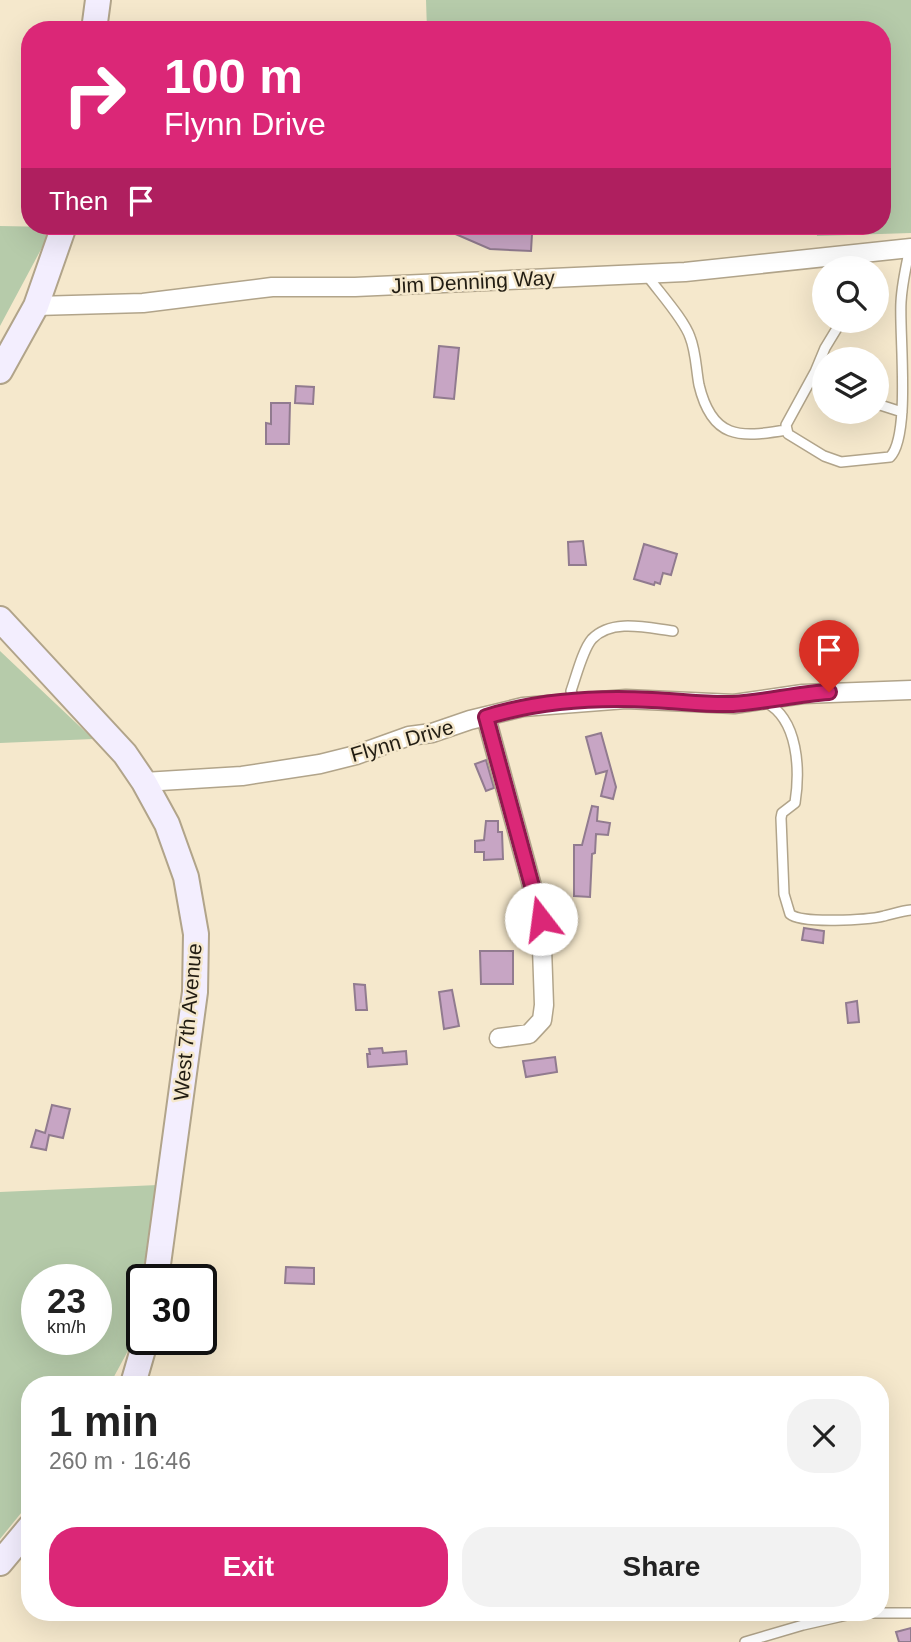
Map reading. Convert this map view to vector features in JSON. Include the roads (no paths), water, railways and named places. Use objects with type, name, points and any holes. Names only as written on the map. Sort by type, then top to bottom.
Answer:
[{"type":"main road","points":[[95,21],[98,0]]},
{"type":"main road","points":[[0,371],[36,306],[61,235]]},
{"type":"main road","name":"West 7th Avenue","points":[[0,619],[107,733],[144,782],[167,824],[186,877],[196,934],[197,963],[191,1027],[158,1264]]},
{"type":"main road","points":[[135,1376],[141,1355]]},
{"type":"main road","points":[[0,1563],[21,1538]]},
{"type":"street","name":"Jim Denning Way","points":[[873,256],[910,248]]},
{"type":"street","name":"Jim Denning Way","points":[[36,306],[143,303],[272,287],[355,287],[812,264]]},
{"type":"street","name":"Flynn Drive","points":[[144,782],[242,776],[320,764],[356,755],[409,736],[432,733],[523,707],[626,699],[724,704],[803,694],[911,690]]},
{"type":"street","points":[[486,717],[541,919],[544,975],[542,1020],[529,1034],[499,1038]]},
{"type":"lane","points":[[786,429],[792,438],[841,462],[883,459],[894,452],[902,412],[901,304],[910,248]]},
{"type":"lane","points":[[646,274],[690,337],[700,387],[710,415],[721,426],[738,435],[755,435],[786,429],[812,385]]},
{"type":"lane","points":[[889,408],[902,412]]},
{"type":"lane","points":[[576,702],[571,691],[579,668],[591,640],[601,632],[613,626],[673,631]]},
{"type":"lane","points":[[760,700],[778,711],[794,738],[796,750],[795,803],[782,813],[781,818],[783,884],[790,914],[799,919],[812,920],[882,917],[911,910]]},
{"type":"lane","points":[[889,1613],[911,1613]]},
{"type":"lane","points":[[745,1642],[821,1621]]}]
